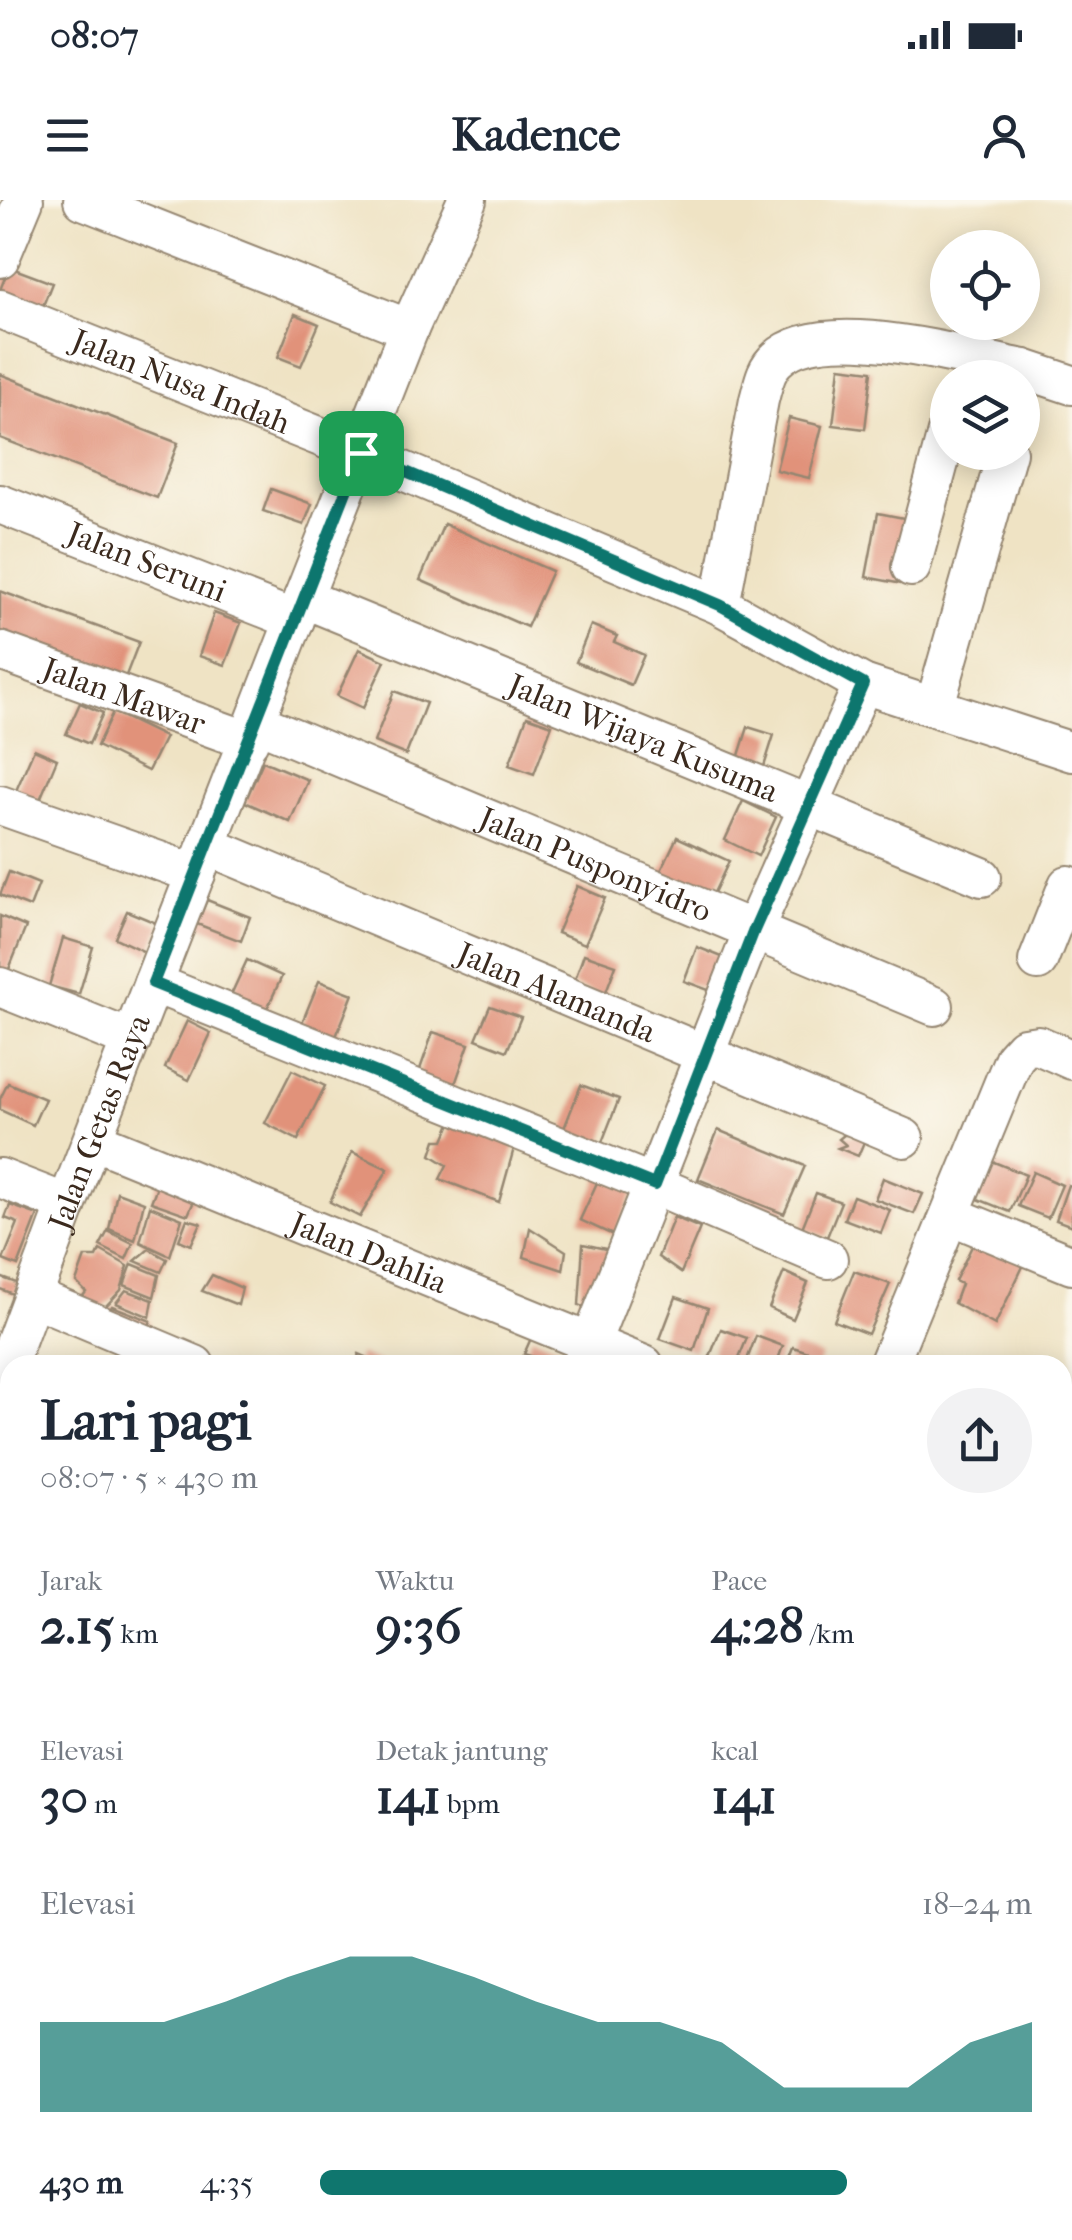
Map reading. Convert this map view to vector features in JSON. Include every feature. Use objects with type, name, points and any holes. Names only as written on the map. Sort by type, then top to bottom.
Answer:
[{"type":"street","points":[[0,258],[24,200]]},
{"type":"street","points":[[83,200],[410,329]]},
{"type":"street","name":"Jalan Getas Raya","points":[[11,1355],[299,609],[410,329],[467,200]]},
{"type":"street","name":"Jalan Nusa Indah","points":[[0,309],[361,453],[720,605],[863,684],[1072,752]]},
{"type":"street","points":[[720,605],[764,377],[776,359],[796,347],[823,339],[882,342],[938,360]]},
{"type":"street","points":[[1040,378],[1072,385]]},
{"type":"street","points":[[912,567],[937,470]]},
{"type":"street","points":[[935,705],[1002,470]]},
{"type":"street","name":"Jalan Seruni","points":[[0,504],[299,609]]},
{"type":"street","name":"Jalan Wijaya Kusuma","points":[[299,609],[808,805],[982,877]]},
{"type":"street","name":"Jalan Mawar","points":[[0,651],[253,731]]},
{"type":"street","points":[[586,1354],[754,930],[863,684]]},
{"type":"street","name":"Jalan Pusponyidro","points":[[253,731],[754,930],[934,1006]]},
{"type":"street","name":"Jalan Alamanda","points":[[0,804],[202,860],[704,1055],[904,1138]]},
{"type":"street","points":[[1038,961],[1067,901]]},
{"type":"street","points":[[153,983],[655,1185],[828,1260]]},
{"type":"street","points":[[0,987],[132,1040]]},
{"type":"street","points":[[892,1355],[1014,1058],[1024,1047],[1038,1045],[1072,1060]]},
{"type":"street","name":"Jalan Dahlia","points":[[92,1140],[586,1354]]},
{"type":"street","points":[[0,1178],[67,1204]]},
{"type":"street","points":[[950,1216],[1072,1265]]},
{"type":"street","points":[[33,1297],[172,1355]]},
{"type":"building","points":[[9,267],[52,283],[39,316],[0,301]]},
{"type":"building","points":[[295,314],[319,324],[301,366],[278,357]]},
{"type":"building","points":[[840,367],[872,371],[865,429],[833,425]]},
{"type":"building","points":[[0,374],[178,443],[157,498],[0,438]]},
{"type":"building","points":[[789,418],[822,426],[809,478],[776,470]]},
{"type":"building","points":[[271,489],[312,504],[304,525],[263,511]]},
{"type":"building","points":[[878,513],[914,520],[902,584],[866,577]]},
{"type":"building","points":[[444,524],[552,571],[527,627],[420,580]]},
{"type":"building","points":[[0,591],[139,642],[120,691],[0,647]]},
{"type":"building","points":[[214,613],[241,623],[225,665],[199,656]]},
{"type":"building","points":[[591,625],[617,636],[614,642],[644,655],[631,685],[576,662]]},
{"type":"building","points":[[359,649],[385,661],[363,708],[337,696]]},
{"type":"building","points":[[394,691],[426,703],[406,755],[374,742]]},
{"type":"building","points":[[80,703],[103,713],[89,744],[66,734]]},
{"type":"building","points":[[113,712],[165,737],[148,771],[97,746]]},
{"type":"building","points":[[527,716],[552,725],[534,774],[509,765]]},
{"type":"building","points":[[748,727],[774,735],[761,776],[735,768]]},
{"type":"building","points":[[34,749],[57,759],[39,802],[15,793]]},
{"type":"building","points":[[263,761],[308,780],[290,822],[245,802]]},
{"type":"building","points":[[743,801],[776,817],[758,856],[725,840]]},
{"type":"building","points":[[677,837],[729,861],[711,899],[659,875]]},
{"type":"building","points":[[9,872],[39,884],[30,907],[0,895]]},
{"type":"building","points":[[577,886],[605,898],[585,944],[557,933]]},
{"type":"building","points":[[207,900],[250,917],[241,941],[197,924]]},
{"type":"building","points":[[127,911],[161,925],[149,954],[115,938]]},
{"type":"building","points":[[0,916],[26,927],[7,974],[0,971]]},
{"type":"building","points":[[63,938],[93,947],[79,994],[49,986]]},
{"type":"building","points":[[697,947],[732,961],[719,994],[684,981]]},
{"type":"building","points":[[584,954],[616,965],[604,997],[573,985]]},
{"type":"building","points":[[247,960],[282,976],[265,1013],[230,997]]},
{"type":"building","points":[[319,981],[353,994],[335,1039],[301,1025]]},
{"type":"building","points":[[490,1006],[521,1017],[507,1051],[476,1039]]},
{"type":"building","points":[[187,1021],[211,1033],[189,1080],[165,1068]]},
{"type":"building","points":[[433,1032],[469,1044],[453,1090],[417,1078]]},
{"type":"building","points":[[292,1070],[325,1086],[298,1140],[265,1123]]},
{"type":"building","points":[[8,1083],[45,1099],[33,1125],[0,1110],[0,1099]]},
{"type":"building","points":[[581,1085],[619,1099],[599,1150],[561,1136]]},
{"type":"building","points":[[454,1116],[516,1141],[499,1202],[440,1179],[447,1165],[431,1155],[436,1140],[444,1140]]},
{"type":"building","points":[[718,1130],[805,1166],[784,1214],[698,1179]]},
{"type":"building","points":[[844,1135],[867,1135],[858,1156],[838,1148],[846,1145],[839,1139]]},
{"type":"building","points":[[352,1152],[388,1169],[360,1217],[330,1202]]},
{"type":"building","points":[[989,1160],[1026,1175],[1010,1212],[973,1197]]},
{"type":"building","points":[[1033,1172],[1062,1185],[1048,1218],[1018,1206]]},
{"type":"building","points":[[600,1176],[636,1187],[615,1236],[580,1220]]},
{"type":"building","points":[[160,1178],[197,1194],[188,1215],[151,1202]]},
{"type":"building","points":[[883,1178],[923,1194],[914,1214],[875,1199]]},
{"type":"building","points":[[1068,1185],[1072,1186],[1072,1226],[1056,1220]]},
{"type":"building","points":[[117,1192],[144,1202],[135,1240],[109,1229]]},
{"type":"building","points":[[816,1193],[841,1202],[827,1237],[802,1228]]},
{"type":"building","points":[[853,1196],[890,1210],[881,1233],[844,1219]]},
{"type":"building","points":[[10,1205],[38,1215],[18,1266],[3,1260],[18,1223],[5,1218]]},
{"type":"building","points":[[150,1206],[182,1219],[170,1256],[140,1242]]},
{"type":"building","points":[[674,1217],[700,1228],[681,1273],[658,1257]]},
{"type":"building","points":[[187,1219],[201,1223],[191,1245],[179,1240]]},
{"type":"building","points":[[530,1228],[566,1251],[563,1270],[524,1257]]},
{"type":"building","points":[[108,1231],[133,1243],[126,1259],[100,1246]]},
{"type":"building","points":[[975,1240],[1027,1258],[995,1325],[954,1303],[961,1284],[955,1281]]},
{"type":"building","points":[[583,1244],[619,1252],[592,1311],[579,1305]]},
{"type":"building","points":[[149,1249],[167,1259],[161,1272],[135,1261]]},
{"type":"building","points":[[100,1250],[128,1266],[121,1290],[102,1310],[79,1301],[86,1292],[76,1282],[85,1257],[97,1257]]},
{"type":"building","points":[[132,1264],[159,1275],[154,1297],[124,1285]]},
{"type":"building","points":[[854,1271],[890,1284],[868,1334],[834,1321]]},
{"type":"building","points":[[784,1272],[808,1283],[793,1319],[769,1308]]},
{"type":"building","points":[[212,1275],[242,1288],[238,1305],[202,1291]]},
{"type":"building","points":[[0,1277],[19,1284],[15,1295],[0,1289]]},
{"type":"building","points":[[126,1290],[153,1300],[150,1317],[116,1303]]},
{"type":"building","points":[[676,1297],[708,1308],[694,1351],[660,1339]]},
{"type":"building","points":[[112,1306],[151,1321],[146,1332],[106,1317]]},
{"type":"building","points":[[721,1329],[747,1338],[740,1355],[710,1355]]},
{"type":"building","points":[[532,1336],[566,1350],[564,1355],[524,1354]]},
{"type":"building","points":[[756,1336],[783,1346],[780,1355],[749,1355]]},
{"type":"building","points":[[793,1347],[818,1355],[790,1355]]},
{"type":"route","points":[[361,453],[720,605],[863,684],[754,930],[655,1185],[153,983],[361,453]]}]
